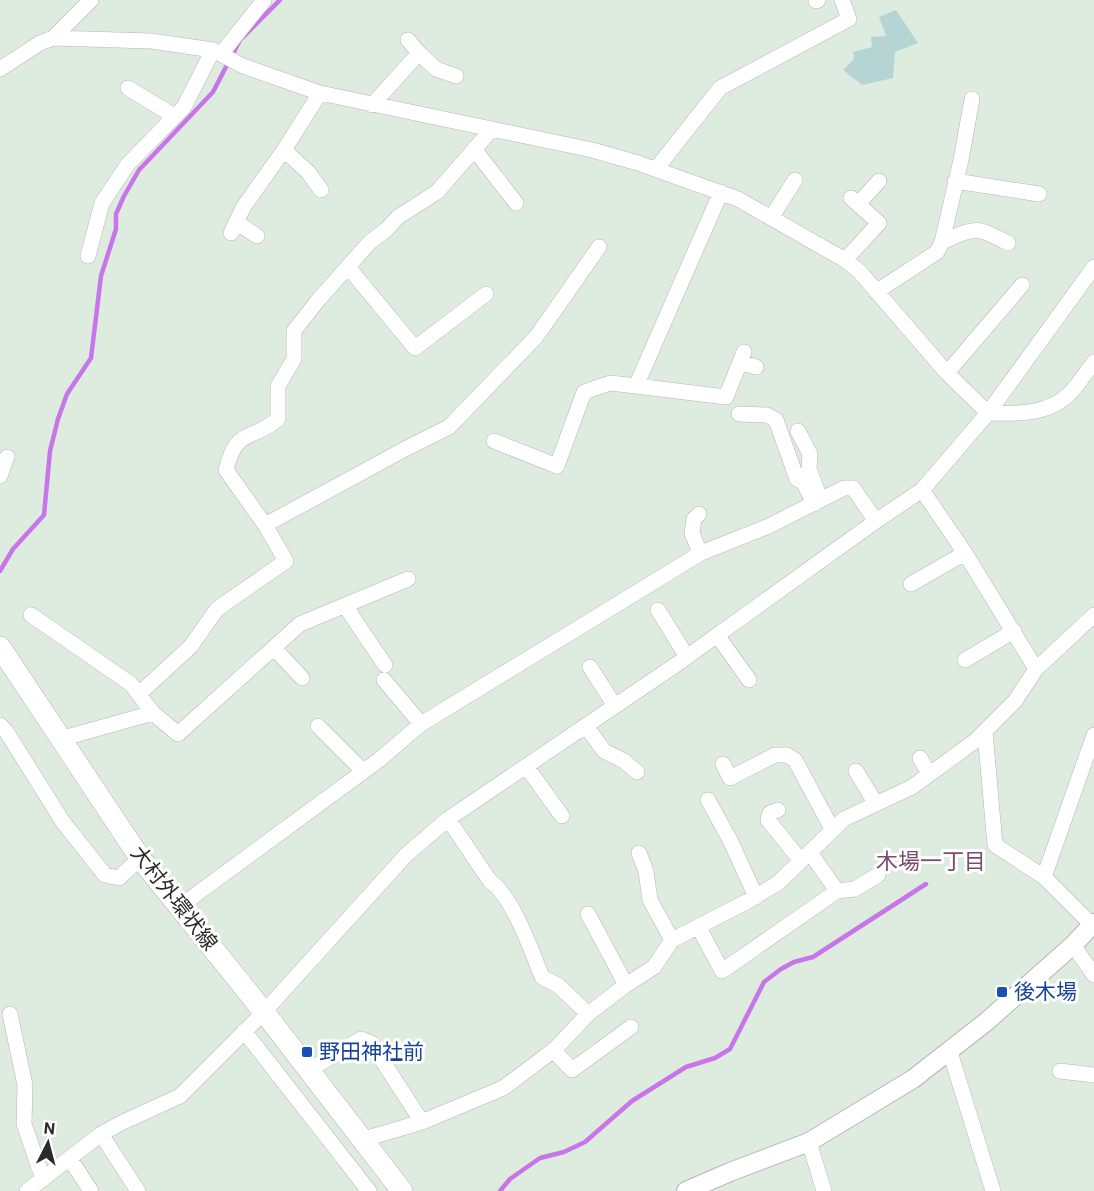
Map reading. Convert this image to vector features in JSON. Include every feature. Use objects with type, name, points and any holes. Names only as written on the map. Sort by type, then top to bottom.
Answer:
[{"type":"main road","name":"大村外環状線","points":[[0,647],[140,858],[264,1012],[402,1191]]},
{"type":"street","points":[[53,38],[91,0]]},
{"type":"street","points":[[88,256],[102,203],[128,164],[184,107],[220,54],[264,0]]},
{"type":"street","points":[[656,169],[720,88],[849,19],[843,0]]},
{"type":"street","points":[[1,66],[53,38],[151,41],[220,54],[243,66],[320,93],[592,150],[656,169],[738,199],[845,260],[859,271],[947,373],[988,413],[1033,412],[1052,405],[1069,395],[1094,362]]},
{"type":"street","points":[[408,40],[436,69],[456,76]]},
{"type":"street","points":[[372,105],[419,52]]},
{"type":"street","points":[[128,88],[174,116]]},
{"type":"street","points":[[257,236],[233,227],[244,206],[284,150],[320,93]]},
{"type":"street","points":[[876,292],[937,252],[942,242],[972,99]]},
{"type":"street","points":[[138,694],[191,646],[217,609],[286,561],[265,525],[226,470],[234,445],[247,435],[284,420],[278,386],[294,359],[294,331],[370,242],[398,217],[437,192],[492,129]]},
{"type":"street","points":[[474,149],[516,204]]},
{"type":"street","points":[[284,150],[308,171],[321,190]]},
{"type":"street","points":[[771,218],[795,180]]},
{"type":"street","points":[[845,260],[879,223],[854,201],[879,181]]},
{"type":"street","points":[[955,181],[1039,194]]},
{"type":"street","points":[[636,387],[721,192]]},
{"type":"street","points":[[942,242],[976,229],[1008,243]]},
{"type":"street","points":[[265,525],[449,427],[536,337],[599,247]]},
{"type":"street","points":[[348,267],[415,348],[486,294]]},
{"type":"street","points":[[27,1191],[101,1134],[180,1096],[264,1012],[406,855],[448,819],[687,657],[922,490],[988,413],[1094,267]]},
{"type":"street","points":[[947,373],[1022,285]]},
{"type":"street","points":[[494,441],[557,466],[584,392],[610,383],[726,397],[742,357],[756,367]]},
{"type":"street","points":[[739,414],[768,415],[776,420],[797,479],[804,483],[817,502]]},
{"type":"street","points":[[798,431],[810,454],[809,469],[817,502]]},
{"type":"street","points":[[0,476],[7,457]]},
{"type":"street","points":[[179,906],[363,771],[421,724],[699,553],[769,526],[844,488],[853,488],[876,521]]},
{"type":"street","points":[[922,490],[1014,631],[1036,669]]},
{"type":"street","points":[[699,514],[694,519],[692,533],[699,553]]},
{"type":"street","points":[[911,584],[964,553]]},
{"type":"street","points":[[31,615],[131,684],[153,713],[178,734],[300,624],[408,579]]},
{"type":"street","points":[[345,606],[385,665]]},
{"type":"street","points":[[658,610],[687,657]]},
{"type":"street","points":[[361,1140],[422,1122],[503,1088],[553,1050],[588,1014],[654,967],[672,940],[756,897],[778,883],[844,819],[912,787],[985,732],[1015,701],[1036,669],[1094,615]]},
{"type":"street","points":[[965,660],[1014,631]]},
{"type":"street","points":[[717,635],[749,681]]},
{"type":"street","points":[[274,648],[302,678]]},
{"type":"street","points":[[590,667],[615,706]]},
{"type":"street","points":[[384,681],[421,724]]},
{"type":"street","points":[[60,739],[153,713]]},
{"type":"street","points":[[0,725],[63,822],[105,875],[119,878],[140,858]]},
{"type":"street","points":[[318,726],[363,771]]},
{"type":"street","points":[[586,726],[604,751],[624,761],[637,772]]},
{"type":"street","points":[[686,1191],[809,1142],[913,1079],[950,1052],[1073,945],[1093,924],[1044,877],[994,845],[985,732]]},
{"type":"street","points":[[1044,877],[1094,735]]},
{"type":"street","points":[[723,764],[725,781],[775,755],[787,755],[795,760],[832,829]]},
{"type":"street","points":[[920,758],[929,774]]},
{"type":"street","points":[[526,766],[562,816]]},
{"type":"street","points":[[856,771],[876,804]]},
{"type":"street","points":[[708,800],[756,897]]},
{"type":"street","points":[[778,810],[770,813],[768,820],[837,891]]},
{"type":"street","points":[[448,819],[490,881],[500,888],[525,935],[542,977],[559,986],[588,1014]]},
{"type":"street","points":[[639,853],[646,872],[650,900],[672,940]]},
{"type":"street","points":[[699,927],[722,971],[837,891],[855,889],[878,876]]},
{"type":"street","points":[[588,914],[626,985]]},
{"type":"street","points":[[1073,945],[1094,975]]},
{"type":"street","points":[[10,1014],[25,1085],[24,1124],[43,1179]]},
{"type":"street","points":[[553,1050],[572,1070],[631,1027]]},
{"type":"street","points":[[244,1031],[369,1191]]},
{"type":"street","points":[[309,1070],[361,1039],[371,1043],[422,1122]]},
{"type":"street","points":[[950,1052],[993,1191]]},
{"type":"street","points":[[1060,1071],[1094,1075]]},
{"type":"street","points":[[101,1134],[138,1191]]},
{"type":"street","points":[[809,1142],[824,1191]]},
{"type":"street","points":[[70,1159],[90,1191]]},
{"type":"shaded area","points":[[896,10],[918,43],[895,52],[893,78],[862,85],[843,70],[854,59],[853,52],[872,47],[871,37],[886,36],[879,17]]},
{"type":"waterway","points":[[0,571],[13,549],[44,515],[50,451],[58,419],[67,394],[91,358],[101,276],[116,229],[116,214],[124,196],[139,170],[213,92],[240,40],[280,0]]},
{"type":"waterway","points":[[500,1191],[510,1179],[540,1158],[564,1152],[585,1142],[632,1101],[686,1067],[715,1058],[730,1049],[764,982],[794,962],[813,957],[926,884]]},
{"type":"place","name":"後木場","points":[[1002,992]]},
{"type":"place","name":"野田神社前","points":[[307,1052]]},
{"type":"district","name":"木場一丁目","points":[[931,861]]}]
